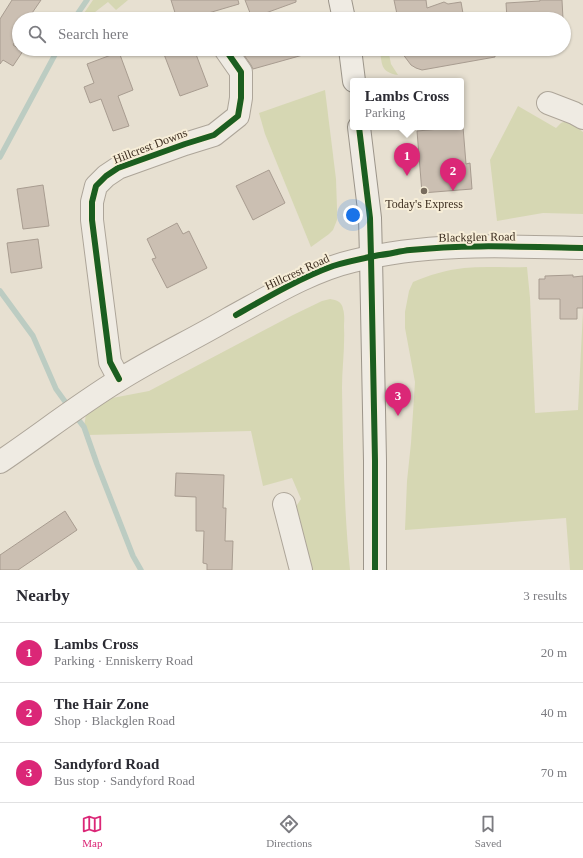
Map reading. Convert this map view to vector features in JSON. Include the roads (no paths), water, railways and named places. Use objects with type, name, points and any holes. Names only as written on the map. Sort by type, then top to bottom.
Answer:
[{"type":"street","points":[[340,0],[343,12]]},
{"type":"street","name":"Hillcrest Downs","points":[[119,380],[110,362],[92,220],[92,202],[96,186],[106,176],[118,168],[214,135],[238,116],[241,98],[241,72],[230,56]]},
{"type":"street","points":[[351,56],[354,78]]},
{"type":"street","points":[[548,103],[583,118]]},
{"type":"street","points":[[359,130],[370,218],[375,461],[375,570]]},
{"type":"street","name":"Blackglen Road","points":[[371,257],[409,250],[444,248],[501,246],[583,248]]},
{"type":"street","name":"Hillcrest Road","points":[[0,462],[90,398],[119,380],[290,286],[333,266],[371,257]]},
{"type":"street","points":[[284,504],[301,570]]},
{"type":"waterway","points":[[79,12],[87,0]]},
{"type":"waterway","points":[[0,157],[54,56]]},
{"type":"waterway","points":[[0,291],[33,336],[56,389],[69,407]]},
{"type":"waterway","points":[[74,414],[84,427],[133,556],[141,570]]},
{"type":"place","name":"Lambs Cross","points":[[407,176]]},
{"type":"place","name":"Today's Express","points":[[424,191]]},
{"type":"place","name":"The Hair Zone","points":[[453,191]]},
{"type":"place","name":"Sandyford Road","points":[[398,416]]}]
